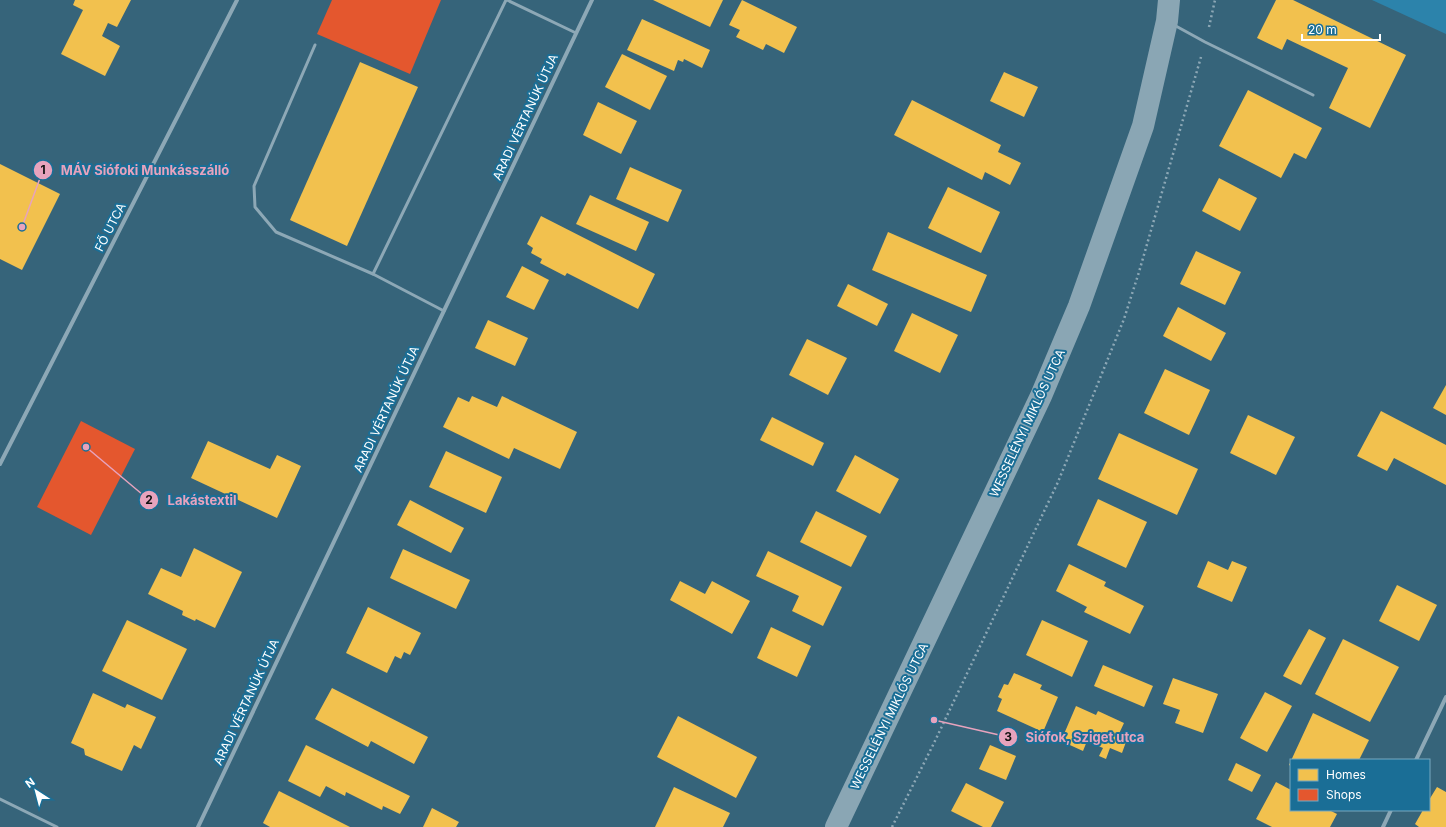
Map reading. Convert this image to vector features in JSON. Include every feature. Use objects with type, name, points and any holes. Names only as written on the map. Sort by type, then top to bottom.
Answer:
[{"type":"main road","name":"WESSELÉNYI MIKLÓS UTCA","points":[[836,827],[1041,396],[1079,306],[1143,126],[1168,10]]},
{"type":"street","name":"FŐ UTCA","points":[[0,464],[237,0]]},
{"type":"street","name":"ARADI VÉRTANÚK ÚTJA","points":[[198,827],[592,0]]},
{"type":"street","points":[[1416,759],[1446,698]]},
{"type":"street","points":[[1383,827],[1391,811]]},
{"type":"lane","points":[[373,274],[506,0],[576,33]]},
{"type":"lane","points":[[1168,10],[1205,42],[1313,95]]},
{"type":"lane","points":[[315,45],[254,186],[255,207],[276,232],[373,274],[444,311]]},
{"type":"lane","points":[[0,799],[57,827]]},
{"type":"path","points":[[892,827],[934,743],[1058,482],[1118,334],[1139,272],[1205,42],[1215,0]]},
{"type":"shaded area","points":[[1372,0],[1446,0],[1446,34]]},
{"type":"building: Homes","points":[[75,0],[131,0],[117,27],[108,23],[102,36],[120,46],[105,76],[61,54],[83,10],[73,5]]},
{"type":"building: Homes","points":[[653,0],[723,0],[710,27]]},
{"type":"building: Homes","points":[[742,0],[797,27],[784,53],[766,44],[763,50],[736,37],[740,30],[729,25]]},
{"type":"building: Homes","points":[[1276,0],[1293,0],[1406,55],[1370,128],[1329,108],[1348,68],[1287,39],[1282,50],[1257,38]]},
{"type":"building: Homes","points":[[642,19],[710,50],[702,68],[684,59],[683,62],[678,60],[674,71],[627,50]]},
{"type":"building: Homes","points":[[622,54],[667,76],[650,110],[605,87]]},
{"type":"building: Homes","points":[[360,62],[418,87],[347,246],[290,220]]},
{"type":"building: Homes","points":[[1004,72],[1038,87],[1024,117],[990,101]]},
{"type":"building: Homes","points":[[1248,90],[1322,128],[1306,159],[1294,153],[1281,178],[1219,146]]},
{"type":"building: Homes","points":[[912,100],[1001,145],[998,152],[1021,163],[1010,185],[985,172],[982,180],[894,135]]},
{"type":"building: Homes","points":[[598,102],[637,121],[621,154],[583,135]]},
{"type":"building: Homes","points":[[0,164],[60,194],[22,270],[0,259]]},
{"type":"building: Homes","points":[[630,167],[682,190],[668,222],[616,199]]},
{"type":"building: Homes","points":[[1219,178],[1257,198],[1240,231],[1202,211]]},
{"type":"building: Homes","points":[[948,187],[1000,212],[981,253],[928,228]]},
{"type":"building: Homes","points":[[590,195],[649,222],[636,251],[576,224]]},
{"type":"building: Homes","points":[[541,216],[655,274],[638,309],[567,273],[565,276],[540,263],[542,259],[531,253],[533,248],[527,244]]},
{"type":"building: Homes","points":[[888,232],[987,275],[971,312],[872,270]]},
{"type":"building: Homes","points":[[1196,251],[1241,272],[1225,305],[1180,284]]},
{"type":"building: Homes","points":[[522,266],[549,280],[534,310],[506,297]]},
{"type":"building: Homes","points":[[848,284],[888,304],[877,326],[837,306]]},
{"type":"building: Homes","points":[[1178,307],[1226,333],[1211,361],[1163,336]]},
{"type":"building: Homes","points":[[912,313],[958,335],[940,373],[894,351]]},
{"type":"building: Homes","points":[[488,320],[528,338],[515,366],[475,348]]},
{"type":"building: Homes","points":[[807,339],[847,358],[828,395],[789,375]]},
{"type":"building: Homes","points":[[1165,369],[1210,390],[1189,435],[1144,413]]},
{"type":"building: Homes","points":[[1446,385],[1446,415],[1433,408]]},
{"type":"building: Homes","points":[[472,396],[497,407],[502,396],[577,432],[560,469],[514,448],[509,459],[443,427],[458,397],[469,402]]},
{"type":"building: Homes","points":[[1381,411],[1446,445],[1446,485],[1394,458],[1387,471],[1357,456]]},
{"type":"building: Homes","points":[[1248,415],[1295,437],[1276,475],[1230,453]]},
{"type":"building: Homes","points":[[772,417],[824,443],[813,466],[760,440]]},
{"type":"building: Homes","points":[[1119,433],[1198,469],[1177,515],[1098,479]]},
{"type":"building: Homes","points":[[208,441],[270,469],[277,455],[301,466],[277,518],[191,478]]},
{"type":"building: Homes","points":[[446,451],[502,477],[486,513],[429,487]]},
{"type":"building: Homes","points":[[855,455],[899,479],[880,514],[836,491]]},
{"type":"building: Homes","points":[[1098,499],[1147,522],[1126,568],[1077,545]]},
{"type":"building: Homes","points":[[410,500],[464,528],[451,553],[397,525]]},
{"type":"building: Homes","points":[[816,511],[867,536],[851,567],[800,542]]},
{"type":"building: Homes","points":[[194,548],[242,572],[215,628],[196,619],[195,621],[182,615],[183,611],[148,594],[161,568],[181,577]]},
{"type":"building: Homes","points":[[403,549],[470,580],[456,609],[390,578]]},
{"type":"building: Homes","points":[[768,551],[842,587],[823,626],[792,611],[799,596],[756,576]]},
{"type":"building: Homes","points":[[1208,561],[1228,570],[1232,561],[1247,567],[1232,602],[1197,587]]},
{"type":"building: Homes","points":[[1069,564],[1106,582],[1104,586],[1144,606],[1130,634],[1084,612],[1087,607],[1056,591]]},
{"type":"building: Homes","points":[[680,581],[705,594],[712,581],[750,601],[732,634],[670,600]]},
{"type":"building: Homes","points":[[1397,585],[1437,605],[1419,641],[1379,621]]},
{"type":"building: Homes","points":[[368,607],[421,633],[410,655],[404,652],[401,659],[395,656],[387,673],[346,653]]},
{"type":"building: Homes","points":[[127,620],[187,649],[162,700],[102,671]]},
{"type":"building: Homes","points":[[1042,620],[1088,641],[1072,677],[1026,655]]},
{"type":"building: Homes","points":[[771,627],[811,646],[797,677],[757,658]]},
{"type":"building: Homes","points":[[1309,629],[1326,638],[1301,685],[1283,676]]},
{"type":"building: Homes","points":[[1343,639],[1399,667],[1370,722],[1315,694]]},
{"type":"building: Homes","points":[[1103,665],[1153,686],[1144,707],[1094,686]]},
{"type":"building: Homes","points":[[1014,673],[1042,685],[1040,689],[1058,697],[1043,732],[997,711],[1002,699],[998,697],[1004,684],[1008,685]]},
{"type":"building: Homes","points":[[1173,678],[1218,694],[1203,733],[1175,723],[1180,710],[1163,704]]},
{"type":"building: Homes","points":[[332,688],[428,737],[414,764],[371,741],[368,747],[315,719]]},
{"type":"building: Homes","points":[[1265,692],[1292,706],[1267,752],[1240,738]]},
{"type":"building: Homes","points":[[93,693],[125,708],[127,704],[156,717],[141,749],[134,745],[122,771],[85,755],[84,749],[71,743]]},
{"type":"building: Homes","points":[[1076,706],[1096,715],[1098,711],[1124,723],[1117,738],[1126,742],[1122,753],[1110,748],[1106,759],[1099,756],[1103,748],[1087,741],[1083,751],[1061,741]]},
{"type":"building: Homes","points":[[1313,713],[1369,740],[1360,759],[1291,759]]},
{"type":"building: Homes","points":[[678,716],[757,757],[736,798],[657,757]]},
{"type":"building: Homes","points":[[306,745],[410,796],[400,814],[383,806],[382,810],[346,792],[345,796],[326,786],[320,797],[288,781]]},
{"type":"building: Homes","points":[[990,745],[1016,756],[1006,780],[979,769]]},
{"type":"building: Homes","points":[[1236,763],[1261,775],[1252,792],[1228,780]]},
{"type":"building: Homes","points":[[1276,782],[1290,789],[1290,811],[1331,811],[1337,814],[1330,827],[1272,827],[1256,819]]},
{"type":"building: Homes","points":[[966,783],[1004,802],[991,827],[983,827],[951,811]]},
{"type":"building: Homes","points":[[674,787],[730,813],[723,827],[655,827]]},
{"type":"building: Homes","points":[[1437,787],[1446,792],[1446,827],[1419,827],[1415,824],[1422,811],[1430,811],[1430,798]]},
{"type":"building: Homes","points":[[279,791],[350,827],[270,827],[263,823]]},
{"type":"building: Homes","points":[[432,808],[459,822],[456,827],[423,827]]},
{"type":"building: Shops","points":[[332,0],[441,0],[410,74],[317,34]]},
{"type":"building: Shops","points":[[81,421],[135,449],[91,535],[37,507]]},
{"type":"place","name":"MÁV Siófoki Munkásszálló","points":[[22,227]]},
{"type":"place","name":"Lakástextil","points":[[86,447]]},
{"type":"place","name":"Siófok, Sziget utca","points":[[934,720]]}]
